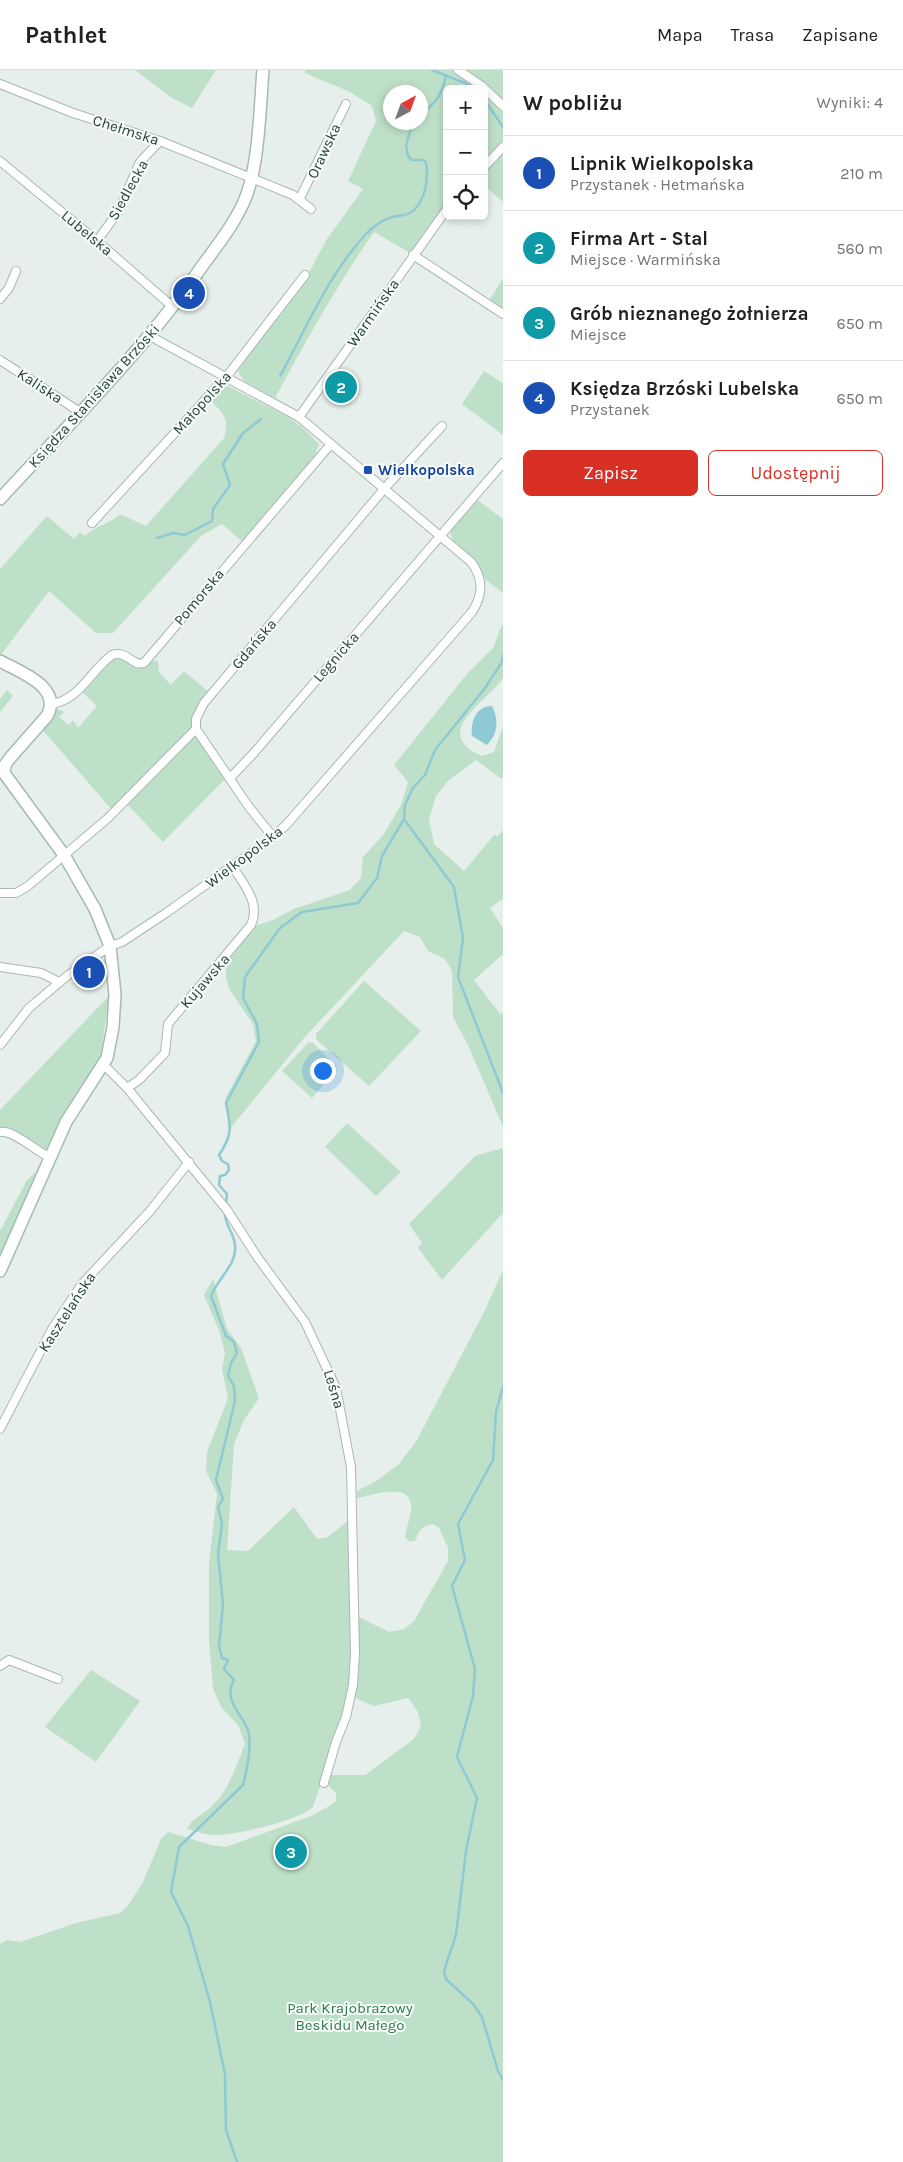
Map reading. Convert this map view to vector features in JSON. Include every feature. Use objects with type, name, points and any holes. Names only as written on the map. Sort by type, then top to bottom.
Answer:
[{"type":"street","name":"Księdza Stanisława Brzóski","points":[[0,499],[80,412],[126,366],[209,256],[242,206],[251,178],[263,70]]},
{"type":"street","points":[[458,70],[482,86],[503,106]]},
{"type":"street","name":"Chełmska","points":[[0,84],[73,112],[160,141],[251,178]]},
{"type":"street","name":"Orawska","points":[[300,198],[346,104]]},
{"type":"street","name":"Siedlecka","points":[[97,241],[118,212],[140,162],[160,141]]},
{"type":"street","points":[[488,163],[503,148]]},
{"type":"street","name":"Lubelska","points":[[0,161],[97,241],[172,307]]},
{"type":"street","points":[[251,178],[300,198],[311,209]]},
{"type":"street","name":"Warmińska","points":[[299,417],[443,214]]},
{"type":"street","points":[[413,255],[503,314]]},
{"type":"street","points":[[0,299],[9,288],[16,271]]},
{"type":"street","name":"Małopolska","points":[[92,523],[227,376],[305,275]]},
{"type":"street","name":"Wielkopolska","points":[[0,1045],[29,1008],[59,982],[110,946],[122,942],[233,867],[287,824],[477,604],[481,586],[477,570],[471,562],[299,417],[227,376],[168,348],[150,336]]},
{"type":"street","name":"Kaliska","points":[[0,360],[80,412]]},
{"type":"street","name":"Gdańska","points":[[0,893],[10,894],[22,891],[126,801],[196,729],[196,719],[204,703],[384,489],[442,426]]},
{"type":"street","name":"Pomorska","points":[[51,704],[69,699],[112,655],[120,654],[137,664],[144,663],[331,444]]},
{"type":"street","points":[[440,535],[503,462]]},
{"type":"street","name":"Legnicka","points":[[230,778],[253,754],[440,535]]},
{"type":"street","points":[[0,660],[43,686],[49,694],[51,704],[47,716],[1,768],[7,779],[64,855],[95,909],[110,946],[114,974],[115,1009],[110,1045],[104,1065],[66,1122],[0,1271]]},
{"type":"street","points":[[196,729],[249,807],[273,837]]},
{"type":"street","name":"Kujawska","points":[[127,1088],[139,1080],[165,1053],[168,1024],[252,925],[255,911],[254,902],[233,867]]},
{"type":"street","points":[[0,967],[41,973],[59,982]]},
{"type":"street","name":"Leśna","points":[[104,1065],[127,1088],[227,1210],[258,1258],[293,1302],[314,1338],[336,1388],[347,1441],[353,1489],[352,1554],[356,1607],[353,1685],[346,1717],[336,1742],[324,1783]]},
{"type":"street","points":[[0,1132],[11,1132],[38,1152],[49,1157]]},
{"type":"street","name":"Kasztelańska","points":[[0,1429],[52,1329],[82,1284],[150,1211],[189,1162]]},
{"type":"street","points":[[0,1666],[9,1660],[58,1679]]},
{"type":"green space","points":[[135,70],[216,70],[192,108],[172,98]]},
{"type":"green space","points":[[305,70],[454,70],[478,85],[443,85],[443,208],[410,253],[374,232],[310,334],[275,398],[244,381],[238,371],[257,342],[307,276],[327,239],[363,189],[348,181],[376,121],[372,106],[350,92],[305,73]]},
{"type":"green space","points":[[503,70],[503,102],[488,88],[488,85],[485,85],[465,71]]},
{"type":"green space","points":[[488,93],[503,109],[503,142],[488,158]]},
{"type":"green space","points":[[503,152],[503,202],[488,189],[488,169]]},
{"type":"green space","points":[[503,278],[503,311],[489,301]]},
{"type":"green space","points":[[484,371],[503,383],[503,435],[462,404]]},
{"type":"green space","points":[[228,386],[288,417],[302,427],[319,444],[316,452],[318,453],[315,458],[243,542],[222,524],[201,536],[113,633],[96,633],[49,591],[0,656],[0,569],[47,516],[74,539],[80,532],[85,536],[120,514],[146,526],[224,438],[226,421],[218,408],[209,399],[220,387]]},
{"type":"green space","points":[[475,498],[503,519],[503,593],[486,580],[476,561],[453,541],[450,530]]},
{"type":"green space","points":[[503,622],[503,678],[467,717],[461,728],[461,737],[467,747],[482,756],[494,752],[503,726],[503,777],[502,779],[476,760],[448,781],[436,796],[429,819],[434,844],[464,871],[494,835],[498,836],[503,830],[503,899],[490,908],[503,928],[503,954],[474,980],[500,1014],[503,1012],[503,1127],[468,1045],[453,1017],[452,971],[445,959],[428,951],[420,937],[404,931],[304,1038],[229,1130],[225,1099],[256,1041],[253,1024],[229,989],[226,977],[226,964],[231,954],[254,926],[273,920],[294,909],[350,890],[361,878],[363,857],[383,835],[401,805],[408,782],[394,765],[467,674],[493,648]]},
{"type":"green space","points":[[119,656],[136,665],[149,660],[158,661],[159,672],[171,685],[184,671],[210,693],[195,716],[191,729],[112,810],[41,728],[55,708],[64,712],[59,717],[69,725],[73,720],[78,728],[97,706],[81,691],[100,668]]},
{"type":"green space","points":[[7,690],[13,696],[0,712],[0,699]]},
{"type":"green space","points":[[193,736],[197,736],[226,778],[163,842],[126,803]]},
{"type":"green space","points":[[364,981],[421,1031],[369,1086],[316,1039],[316,1034]]},
{"type":"green space","points":[[109,996],[101,1054],[89,1078],[62,1116],[45,1153],[7,1128],[0,1129],[0,1110]]},
{"type":"green space","points":[[309,1042],[313,1043],[336,1066],[337,1070],[312,1098],[282,1071]]},
{"type":"green space","points":[[347,1123],[401,1172],[376,1196],[325,1147]]},
{"type":"green space","points":[[503,1148],[503,1216],[502,1214],[442,1280],[418,1248],[422,1243],[409,1224],[475,1156]]},
{"type":"green space","points":[[37,1171],[0,1258],[0,1231],[27,1180]]},
{"type":"green space","name":"Park Krajobrazowy Beskidu Małego","points":[[503,1270],[503,2162],[0,2162],[0,1944],[7,1940],[20,1942],[76,1923],[120,1913],[127,1907],[142,1884],[161,1839],[168,1832],[211,1845],[226,1847],[311,1816],[336,1801],[336,1793],[326,1783],[329,1775],[365,1775],[414,1739],[421,1726],[418,1712],[408,1698],[374,1706],[353,1697],[359,1652],[359,1617],[389,1632],[404,1629],[414,1621],[448,1561],[448,1548],[439,1528],[433,1524],[422,1529],[416,1540],[410,1542],[405,1537],[411,1510],[410,1501],[406,1495],[399,1492],[391,1492],[357,1498],[357,1491],[378,1480],[399,1464],[417,1440],[484,1312]]},
{"type":"green space","points":[[213,1279],[227,1329],[241,1348],[259,1398],[244,1420],[234,1444],[227,1550],[248,1551],[294,1507],[317,1539],[328,1537],[349,1520],[353,1608],[350,1684],[344,1717],[313,1807],[281,1822],[236,1833],[214,1835],[187,1829],[195,1819],[212,1806],[223,1792],[232,1777],[245,1744],[238,1725],[222,1708],[213,1689],[209,1642],[209,1563],[217,1494],[206,1471],[207,1452],[228,1398],[222,1369],[225,1353],[220,1333],[204,1295]]},
{"type":"green space","points":[[91,1670],[140,1701],[96,1762],[45,1727]]},
{"type":"water","points":[[492,706],[496,716],[496,727],[491,741],[487,745],[472,736],[472,725],[478,712]]},
{"type":"waterway","points":[[432,70],[468,85]]},
{"type":"waterway","points":[[428,108],[438,98],[446,75]]},
{"type":"waterway","points":[[488,105],[503,127]]},
{"type":"waterway","points":[[280,376],[319,301],[353,249],[377,224],[389,218],[408,214],[414,210],[422,199],[427,169],[426,163],[423,160],[412,160],[408,156],[406,145],[411,130]]},
{"type":"waterway","points":[[157,538],[173,533],[185,535],[212,521],[213,509],[230,485],[223,464],[243,433],[261,419]]},
{"type":"waterway","points":[[226,1204],[227,1194],[219,1185],[220,1176],[225,1175],[229,1170],[228,1164],[222,1161],[219,1155],[227,1142],[230,1130],[226,1103],[259,1042],[257,1024],[243,998],[245,977],[280,928],[302,912],[358,903],[377,878],[382,856],[404,819],[405,805],[413,788],[425,775],[435,750],[485,688],[502,662],[503,655]]},
{"type":"waterway","points":[[404,819],[454,887],[463,938],[458,977],[503,1093]]},
{"type":"waterway","points":[[225,1212],[226,1221],[235,1242],[235,1253],[230,1266],[211,1296],[226,1336],[234,1342],[237,1353],[231,1363],[228,1376],[234,1386],[235,1401],[216,1480],[223,1499],[218,1507],[222,1523],[218,1554],[223,1604],[219,1646],[222,1658],[228,1660],[224,1669],[234,1680],[231,1695],[233,1703],[249,1734],[249,1753],[243,1785],[179,1847],[171,1892],[188,1926],[210,2002],[225,2074],[226,2130],[237,2162]]},
{"type":"waterway","points":[[503,1386],[496,1412],[493,1460],[458,1524],[465,1560],[452,1586],[475,1669],[473,1696],[457,1757],[477,1798],[466,1851],[456,1935],[444,1971],[446,1979],[473,2004],[482,2017],[498,2071],[503,2080]]},
{"type":"place","name":"Księdza Brzóski Lubelska","points":[[189,293]]},
{"type":"place","name":"Firma Art - Stal","points":[[341,387]]},
{"type":"place","name":"Wielkopolska","points":[[368,470]]},
{"type":"place","name":"Lipnik Wielkopolska","points":[[89,972]]},
{"type":"place","name":"Grób nieznanego żołnierza","points":[[291,1852]]}]
